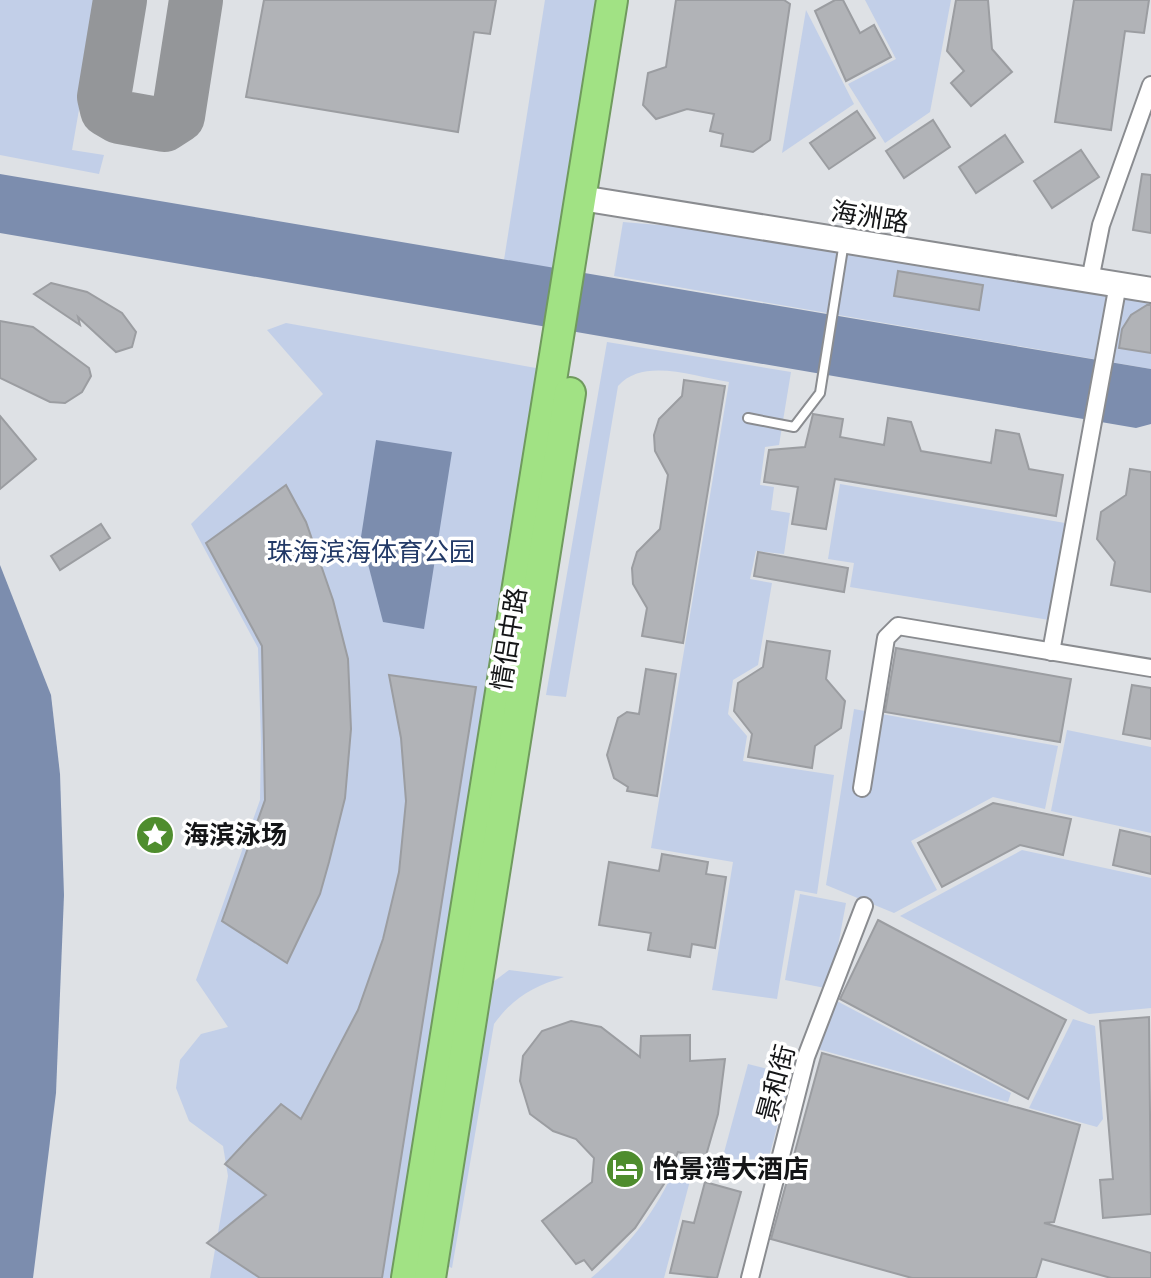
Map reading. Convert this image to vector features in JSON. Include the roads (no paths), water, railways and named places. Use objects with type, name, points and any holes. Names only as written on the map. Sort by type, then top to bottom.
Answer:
[{"type":"highway","name":"情侣中路","points":[[407,1278],[580,269],[591,200],[612,0]]},
{"type":"highway","name":"情侣中路","points":[[591,200],[630,0]]},
{"type":"highway","name":"情侣中路","points":[[430,1278],[567,341]]},
{"type":"street","points":[[1090,280],[1101,225],[1151,85]]},
{"type":"street","name":"海洲路","points":[[591,200],[1151,290]]},
{"type":"street","points":[[1051,652],[1118,284]]},
{"type":"street","points":[[862,788],[886,638],[898,626],[1151,668]]},
{"type":"street","name":"景和街","points":[[750,1278],[806,1057],[864,906]]},
{"type":"lane","points":[[748,418],[794,427],[820,393],[845,241]]},
{"type":"place","name":"海滨泳场","points":[[155,835]]},
{"type":"place","name":"怡景湾大酒店","points":[[625,1169]]},
{"type":"park label","name":"珠海滨海体育公园","points":[[371,552]]}]
